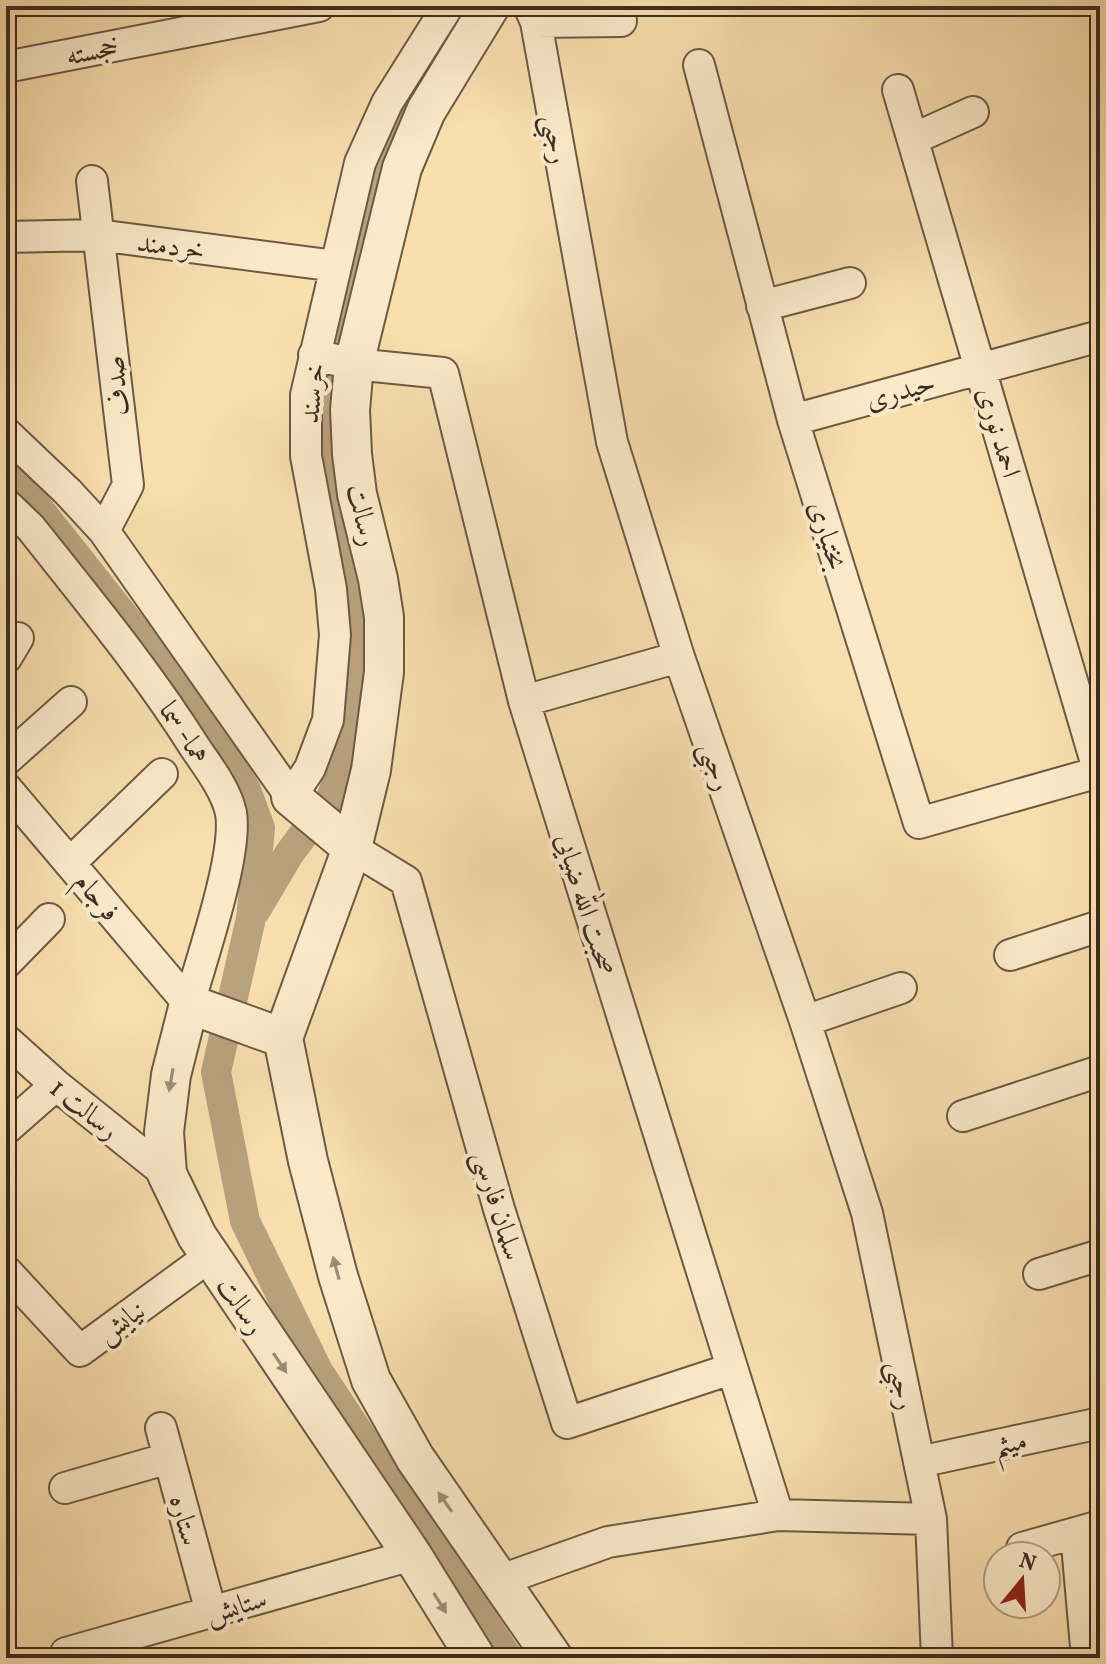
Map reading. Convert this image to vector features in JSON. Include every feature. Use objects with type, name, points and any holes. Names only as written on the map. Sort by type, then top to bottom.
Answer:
[{"type":"street","name":"خجسته","points":[[6,67],[319,6]]},
{"type":"street","name":"خرسند","points":[[291,797],[310,768],[328,720],[335,635],[331,589],[306,456],[306,395],[360,163],[387,103],[448,6]]},
{"type":"street","name":"رسالت","points":[[283,1038],[352,848],[371,770],[384,672],[384,630],[378,579],[357,494],[352,454],[350,410],[354,364],[402,168],[426,111],[490,6]]},
{"type":"street","points":[[532,14],[621,21]]},
{"type":"street","name":"رجبی","points":[[532,14],[612,442],[679,657],[805,1021],[867,1213],[931,1519],[937,1658]]},
{"type":"street","name":"بختیاری","points":[[699,65],[793,420],[919,823],[1100,774]]},
{"type":"street","name":"احمد نوری","points":[[898,90],[1095,739],[1100,774]]},
{"type":"street","points":[[913,139],[973,112]]},
{"type":"street","name":"صدف","points":[[92,181],[128,485],[104,531]]},
{"type":"street","name":"خردمند","points":[[6,237],[98,235],[336,266]]},
{"type":"street","points":[[762,306],[850,283]]},
{"type":"street","name":"حیدری","points":[[793,420],[1100,336]]},
{"type":"street","points":[[314,355],[354,364]]},
{"type":"street","name":"صحبت الله ضیایی","points":[[354,364],[443,373],[524,701],[778,1515]]},
{"type":"street","name":"هما- سما","points":[[6,433],[104,531],[291,797]]},
{"type":"street","name":"هما- سما","points":[[6,504],[31,528],[169,707],[220,785],[231,814],[225,875],[189,1004]]},
{"type":"street","points":[[524,701],[679,657]]},
{"type":"street","points":[[6,760],[71,702]]},
{"type":"street","points":[[70,863],[162,774]]},
{"type":"street","name":"فرجام","points":[[6,788],[189,1004]]},
{"type":"street","points":[[291,797],[352,848]]},
{"type":"street","name":"سلمان فارسی","points":[[352,848],[406,881],[495,1194],[567,1423],[731,1369]]},
{"type":"street","points":[[6,963],[49,919]]},
{"type":"street","points":[[1010,955],[1100,926]]},
{"type":"street","points":[[805,1021],[901,988]]},
{"type":"street","name":"رسالت","points":[[189,1004],[171,1075],[165,1118],[167,1174],[197,1236],[412,1555],[476,1658]]},
{"type":"street","points":[[189,1004],[283,1038],[308,1161],[338,1276],[371,1380],[415,1458],[553,1658]]},
{"type":"street","name":"رسالت 1","points":[[6,1040],[56,1085],[167,1174]]},
{"type":"street","points":[[963,1116],[1100,1071]]},
{"type":"street","points":[[6,1129],[56,1085]]},
{"type":"street","points":[[1039,1274],[1100,1255]]},
{"type":"street","name":"نیایش","points":[[6,1271],[80,1351],[210,1256]]},
{"type":"street","name":"میثم","points":[[919,1462],[1100,1423]]},
{"type":"street","name":"ستاره","points":[[161,1428],[211,1612]]},
{"type":"street","points":[[65,1488],[169,1458]]},
{"type":"street","points":[[501,1580],[608,1542],[778,1515],[931,1519]]},
{"type":"street","points":[[1051,1540],[1088,1530],[1087,1658]]},
{"type":"street","name":"ستایش","points":[[65,1658],[66,1653],[412,1555]]},
{"type":"waterway","points":[[256,910],[289,854],[331,798],[347,756],[354,696],[355,626],[330,470],[325,418],[326,375],[376,170],[414,93],[446,47]]},
{"type":"waterway","points":[[6,476],[23,489],[192,702],[246,790],[260,828],[251,918],[216,1072],[245,1221],[318,1371],[508,1658]]}]
